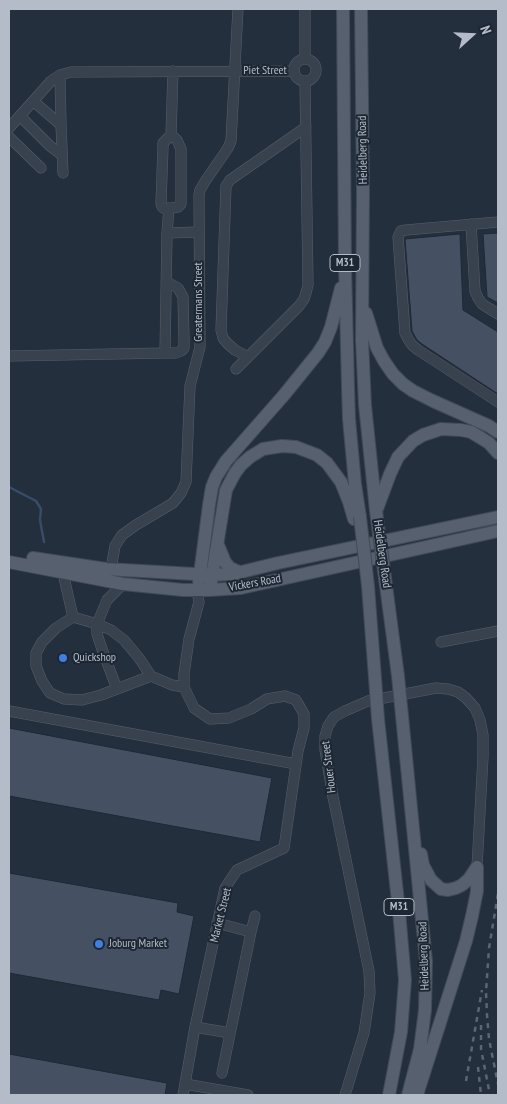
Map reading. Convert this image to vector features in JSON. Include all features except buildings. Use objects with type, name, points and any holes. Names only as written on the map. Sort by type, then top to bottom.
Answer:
[{"type":"main road","name":"Heidelberg Road","points":[[343,9],[345,266],[349,419],[357,519],[368,586],[378,719],[405,980],[402,1032],[388,1093]]},
{"type":"main road","name":"Heidelberg Road","points":[[361,9],[362,298],[365,405],[376,511],[398,676],[426,961],[425,1010],[420,1049],[408,1095]]},
{"type":"main road","points":[[207,575],[209,505],[216,477],[226,461],[284,395],[325,342],[336,311],[345,266]]},
{"type":"main road","points":[[362,298],[384,361],[403,384],[413,391],[498,432]]},
{"type":"main road","points":[[376,511],[398,457],[413,441],[423,435],[441,429],[470,432],[489,443],[498,453]]},
{"type":"main road","points":[[202,594],[218,545],[226,490],[241,465],[263,449],[282,446],[296,447],[317,455],[327,462],[341,482],[357,519]]},
{"type":"main road","name":"Vickers Road","points":[[9,554],[111,569],[207,575],[233,574],[498,517]]},
{"type":"main road","name":"Vickers Road","points":[[9,562],[123,584],[202,594],[241,588],[498,531]]},
{"type":"main road","points":[[218,545],[225,562],[230,568],[240,572]]},
{"type":"main road","points":[[411,813],[424,865],[431,880],[437,886],[448,890],[456,888],[469,879],[477,867]]},
{"type":"main road","points":[[417,1095],[466,941],[477,890],[477,867]]},
{"type":"street","name":"Greatermans Street","points":[[111,569],[115,546],[122,535],[173,503],[181,493],[186,482],[190,386],[200,347],[200,190],[231,141],[238,9]]},
{"type":"street","points":[[305,9],[305,59]]},
{"type":"street","points":[[305,59],[311,61],[316,70],[313,77],[305,80],[297,77],[294,71],[296,64],[305,59]]},
{"type":"street","points":[[171,135],[177,140],[181,149],[180,204],[178,207],[165,209],[161,203],[163,143],[171,135],[173,71]]},
{"type":"street","name":"Piet Street","points":[[60,74],[71,72],[294,71]]},
{"type":"street","points":[[9,128],[51,81],[60,74]]},
{"type":"street","points":[[60,74],[64,173]]},
{"type":"street","points":[[236,368],[299,306],[304,299],[308,285],[305,80]]},
{"type":"street","points":[[33,101],[61,125]]},
{"type":"street","points":[[20,116],[50,146],[62,154]]},
{"type":"street","points":[[248,357],[227,343],[223,338],[221,330],[226,186],[230,180],[306,127]]},
{"type":"street","points":[[9,137],[41,168]]},
{"type":"street","points":[[165,353],[169,208]]},
{"type":"street","points":[[498,222],[406,230],[401,231],[398,236],[405,333],[408,339],[418,350],[498,402]]},
{"type":"street","points":[[471,224],[475,291],[482,304],[498,314]]},
{"type":"street","points":[[167,233],[199,232]]},
{"type":"street","points":[[9,356],[176,353],[181,351],[184,348],[183,297],[178,288],[167,282]]},
{"type":"street","points":[[63,573],[72,617]]},
{"type":"street","points":[[117,689],[102,649],[97,624],[107,600],[123,584]]},
{"type":"street","points":[[72,617],[111,630],[124,640],[151,676],[172,685],[184,687],[184,674],[190,639],[202,594]]},
{"type":"street","points":[[72,617],[56,628],[42,642],[36,653],[36,666],[42,682],[50,693],[64,699],[82,700],[151,676]]},
{"type":"street","points":[[441,642],[498,631]]},
{"type":"street","name":"Market Street","points":[[183,1095],[225,888],[237,870],[284,848],[298,751],[304,728],[304,714],[296,700],[285,696],[267,699],[251,710],[229,718],[210,719],[194,708],[184,687]]},
{"type":"street","name":"Houer Street","points":[[345,1095],[364,1033],[370,993],[369,971],[325,750],[325,736],[328,726],[334,717],[345,710],[368,701],[436,688],[458,692],[466,698],[475,708],[480,720],[482,734],[483,757],[477,867]]},
{"type":"street","points":[[9,711],[296,764]]},
{"type":"street","points":[[222,1073],[254,916]]},
{"type":"street","points":[[217,923],[250,932]]},
{"type":"street","points":[[196,1027],[230,1033]]},
{"type":"street","points":[[185,1084],[248,1095]]},
{"type":"waterway","points":[[9,487],[36,501],[41,509],[40,520],[44,542]]},
{"type":"railway","points":[[498,894],[489,948],[486,992],[489,1039],[498,1084]]},
{"type":"railway","points":[[466,1081],[482,990]]},
{"type":"railway","points":[[481,1025],[481,1049],[490,1095]]},
{"type":"railway","points":[[478,1067],[481,1095]]},
{"type":"place","name":"Quickshop","points":[[63,658]]},
{"type":"place","name":"Joburg Market","points":[[99,944]]}]
